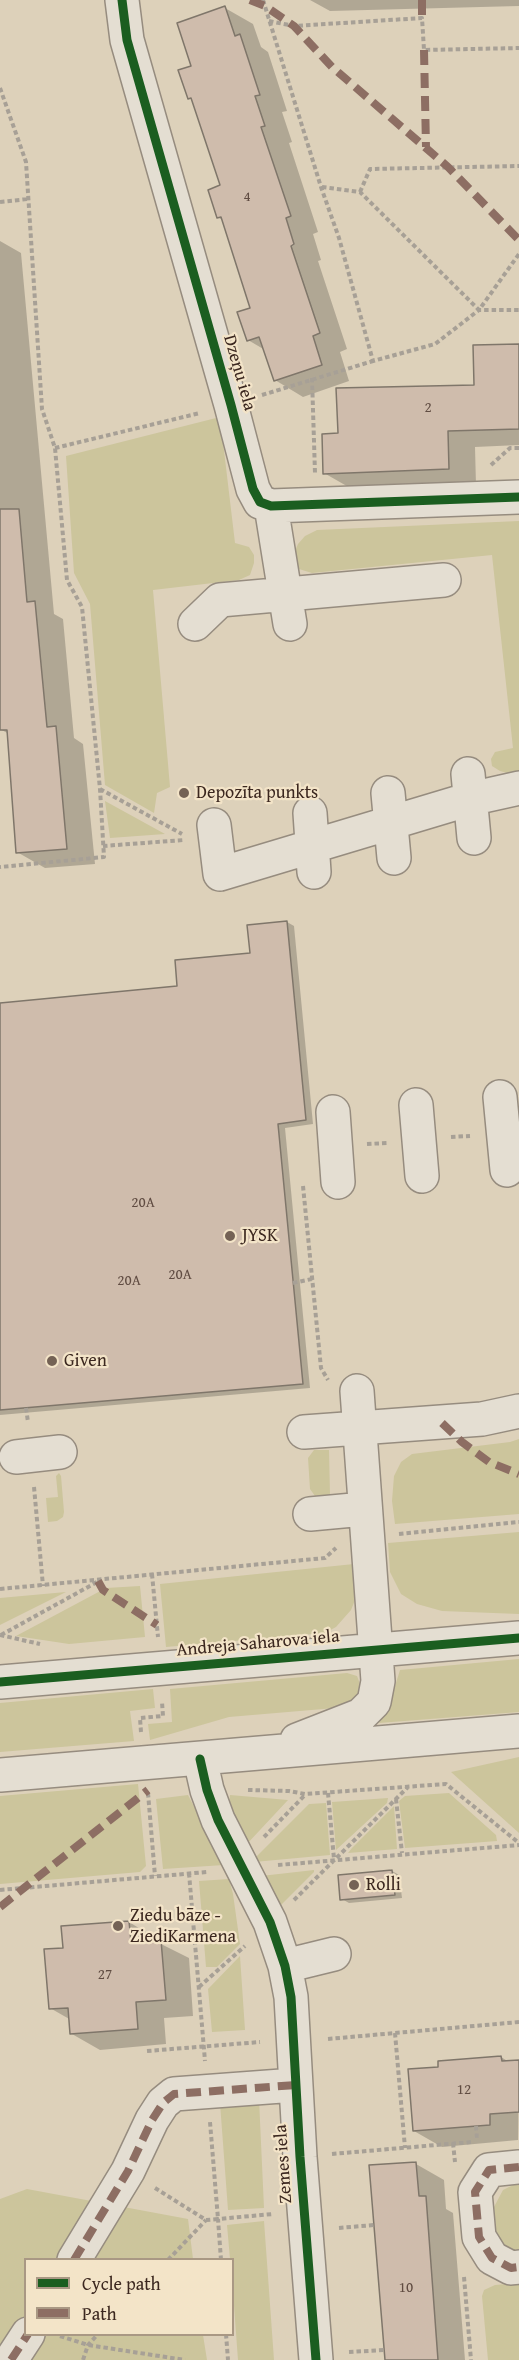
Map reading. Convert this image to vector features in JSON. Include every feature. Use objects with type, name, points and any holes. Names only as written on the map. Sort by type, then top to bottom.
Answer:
[{"type":"street","name":"Dzeņu iela","points":[[122,0],[127,40],[253,489],[260,502],[271,506]]},
{"type":"street","points":[[288,609],[271,506],[519,497]]},
{"type":"street","points":[[195,624],[220,600],[288,609],[444,580]]},
{"type":"street","points":[[469,786],[474,838]]},
{"type":"street","points":[[214,825],[219,874],[314,858],[390,808],[469,786],[519,788]]},
{"type":"street","points":[[390,808],[394,858]]},
{"type":"street","points":[[310,813],[314,858]]},
{"type":"street","points":[[500,1097],[507,1170]]},
{"type":"street","points":[[416,1105],[422,1176]]},
{"type":"street","points":[[333,1113],[338,1182]]},
{"type":"street","points":[[0,1775],[204,1774],[361,1715],[374,1702],[378,1681],[357,1391]]},
{"type":"street","points":[[304,1432],[482,1419],[519,1411]]},
{"type":"street","points":[[310,1514],[365,1523]]},
{"type":"street","name":"Andreja Saharova iela","points":[[0,1682],[519,1638]]},
{"type":"street","points":[[258,1754],[519,1731]]},
{"type":"street","name":"Zemes iela","points":[[204,1774],[218,1820],[270,1922],[285,1966],[291,1997],[295,2085],[316,2360]]},
{"type":"street","points":[[285,1966],[334,1954]]},
{"type":"street","points":[[75,2258],[128,2171],[163,2103],[174,2094],[295,2085]]},
{"type":"street","points":[[519,2167],[489,2170],[475,2192],[479,2237],[492,2258],[511,2268],[519,2267]]},
{"type":"street","points":[[11,2360],[27,2336]]},
{"type":"path","points":[[263,0],[339,238],[373,361]]},
{"type":"path","points":[[269,21],[294,26],[422,18],[424,50],[519,48]]},
{"type":"path","points":[[0,88],[26,162],[42,409],[55,448],[67,580],[82,607],[100,789],[104,857],[0,867]]},
{"type":"path","points":[[360,192],[370,169],[519,166]]},
{"type":"path","points":[[321,187],[360,192],[479,310],[519,310]]},
{"type":"path","points":[[0,202],[28,199]]},
{"type":"path","points":[[55,448],[231,405],[312,378],[435,344],[479,310],[519,254]]},
{"type":"path","points":[[312,378],[315,479]]},
{"type":"path","points":[[487,468],[510,448],[519,448]]},
{"type":"path","points":[[100,789],[191,839],[103,846]]},
{"type":"path","points":[[293,1283],[312,1280]]},
{"type":"path","points":[[26,1408],[36,1455],[43,1586]]},
{"type":"path","points":[[0,1589],[325,1558],[335,1550],[341,1540],[365,1523],[519,1522]]},
{"type":"path","points":[[152,1574],[163,1716],[140,1718],[151,1776],[148,1790],[155,1876]]},
{"type":"path","points":[[0,1635],[98,1581]]},
{"type":"path","points":[[204,1774],[305,1794],[446,1784],[519,1843]]},
{"type":"path","points":[[199,1988],[409,1786]]},
{"type":"path","points":[[328,1793],[334,1860]]},
{"type":"path","points":[[242,1869],[250,1852],[305,1794]]},
{"type":"path","points":[[396,1799],[402,1853]]},
{"type":"path","points":[[189,1873],[221,2258]]},
{"type":"path","points":[[328,2038],[519,2022]]},
{"type":"path","points":[[395,2033],[405,2148]]},
{"type":"path","points":[[147,2051],[294,2039]]},
{"type":"path","points":[[476,2126],[477,2142]]},
{"type":"path","points":[[300,2157],[477,2142],[483,2146]]},
{"type":"path","points":[[128,2171],[206,2220],[304,2211]]},
{"type":"path","points":[[169,2258],[206,2220]]},
{"type":"path","points":[[61,2336],[88,2345],[185,2360]]},
{"type":"path","points":[[83,2360],[88,2345],[96,2336]]},
{"type":"path","points":[[226,2336],[228,2360]]},
{"type":"shaded area","points":[[220,417],[235,543],[249,547],[254,555],[254,563],[250,575],[239,580],[153,590],[170,787],[157,793],[154,813],[105,785],[90,604],[74,573],[66,456]]},
{"type":"shaded area","points":[[519,521],[519,772],[511,774],[492,766],[491,759],[495,752],[513,748],[492,555],[312,573],[299,569],[294,553],[305,536],[317,530]]},
{"type":"shaded area","points":[[105,801],[165,834],[110,838]]},
{"type":"shaded area","points":[[519,1439],[519,1514],[395,1524],[392,1501],[394,1476],[401,1462],[412,1454]]},
{"type":"shaded area","points":[[314,1450],[329,1450],[330,1495],[315,1496],[310,1489],[308,1458]]},
{"type":"shaded area","points":[[59,1473],[63,1517],[57,1521],[48,1522],[46,1498],[58,1497],[56,1476]]},
{"type":"shaded area","points":[[519,1532],[519,1614],[442,1611],[417,1604],[401,1594],[390,1572],[388,1543]]},
{"type":"shaded area","points":[[354,1564],[355,1600],[351,1610],[336,1627],[325,1633],[166,1647],[160,1584]]},
{"type":"shaded area","points":[[140,1586],[145,1637],[69,1644],[16,1636],[106,1588]]},
{"type":"shaded area","points":[[66,1592],[0,1625],[0,1598]]},
{"type":"shaded area","points":[[519,1659],[519,1712],[379,1723],[391,1699],[400,1670]]},
{"type":"shaded area","points":[[347,1673],[357,1676],[362,1689],[359,1701],[347,1707],[229,1717],[150,1740],[148,1724],[172,1722],[170,1689]]},
{"type":"shaded area","points":[[153,1689],[155,1708],[130,1711],[134,1741],[0,1752],[0,1703]]},
{"type":"shaded area","points":[[519,1757],[519,1833],[451,1772]]},
{"type":"shaded area","points":[[138,1784],[146,1866],[140,1872],[0,1884],[0,1796]]},
{"type":"shaded area","points":[[449,1793],[496,1835],[497,1841],[405,1848],[399,1801],[405,1796]]},
{"type":"shaded area","points":[[188,1795],[224,1865],[163,1869],[156,1799]]},
{"type":"shaded area","points":[[230,1795],[288,1800],[246,1845],[228,1812]]},
{"type":"shaded area","points":[[388,1798],[387,1803],[336,1850],[332,1802]]},
{"type":"shaded area","points":[[326,1803],[330,1855],[254,1862],[254,1859],[309,1804]]},
{"type":"shaded area","points":[[394,1806],[397,1849],[348,1853],[352,1848]]},
{"type":"shaded area","points":[[314,1870],[278,1908],[261,1876]]},
{"type":"shaded area","points":[[229,1879],[240,1944],[217,1967],[206,1967],[199,1881]]},
{"type":"shaded area","points":[[240,1956],[245,2030],[212,2032],[208,1989]]},
{"type":"shaded area","points":[[259,2099],[264,2208],[228,2210],[220,2103]]},
{"type":"shaded area","points":[[519,2182],[519,2254],[508,2250],[497,2239],[494,2207],[503,2190]]},
{"type":"shaded area","points":[[27,2189],[188,2219],[193,2258],[24,2258],[24,2336],[203,2336],[207,2360],[0,2360],[0,2199]]},
{"type":"shaded area","points":[[264,2221],[274,2360],[238,2360],[234,2306],[234,2258],[230,2258],[227,2225]]},
{"type":"shaded area","points":[[519,2283],[519,2360],[488,2360],[482,2296],[484,2290],[495,2285]]},
{"type":"building","points":[[225,6],[235,36],[240,34],[260,95],[255,96],[265,126],[261,127],[291,216],[286,218],[294,244],[291,246],[320,333],[313,336],[322,365],[274,381],[259,337],[247,341],[237,312],[250,308],[221,217],[217,218],[208,190],[220,185],[191,98],[188,99],[178,70],[191,66],[177,23]]},
{"type":"building","points":[[519,344],[519,429],[448,431],[449,469],[323,474],[322,434],[338,433],[336,388],[474,385],[473,345]]},
{"type":"building","points":[[0,509],[19,509],[27,602],[35,601],[47,727],[56,726],[67,849],[16,853],[7,730],[0,730]]},
{"type":"building","points":[[287,921],[306,1120],[278,1124],[303,1384],[0,1410],[0,1003],[177,986],[175,960],[250,953],[247,925]]},
{"type":"building","points":[[392,1870],[395,1895],[340,1900],[338,1875]]},
{"type":"building","points":[[129,1921],[131,1942],[161,1940],[166,2000],[136,2002],[138,2029],[70,2034],[68,2008],[49,2009],[44,1949],[63,1948],[61,1926]]},
{"type":"building","points":[[501,2056],[502,2061],[519,2060],[519,2112],[490,2114],[490,2125],[413,2131],[408,2069],[438,2067],[438,2061]]},
{"type":"building","points":[[416,2162],[419,2196],[426,2196],[438,2360],[385,2360],[369,2165]]},
{"type":"marked path","points":[[250,0],[265,6],[294,26],[332,67],[448,167],[519,240]]},
{"type":"marked path","points":[[422,0],[422,18]]},
{"type":"marked path","points":[[424,50],[426,147]]},
{"type":"marked path","points":[[442,1423],[462,1442],[489,1462],[519,1474]]},
{"type":"marked path","points":[[98,1581],[103,1590],[157,1625]]},
{"type":"marked path","points":[[0,1907],[148,1790]]},
{"type":"marked path","points":[[75,2258],[128,2171],[152,2120],[163,2103],[174,2094],[295,2085]]},
{"type":"marked path","points":[[519,2167],[489,2170],[475,2192],[479,2237],[492,2258],[511,2268],[519,2267]]},
{"type":"marked path","points":[[11,2360],[27,2336]]},
{"type":"cycle path","points":[[122,0],[127,40],[253,489],[260,502],[271,506],[519,497]]},
{"type":"cycle path","points":[[0,1682],[519,1638]]},
{"type":"cycle path","points":[[200,1759],[207,1790],[218,1820],[270,1922],[285,1966],[291,1997],[300,2157],[316,2360]]},
{"type":"place","name":"Depozīta punkts","points":[[184,793]]},
{"type":"place","name":"JYSK","points":[[230,1236]]},
{"type":"place","name":"Given","points":[[52,1361]]},
{"type":"place","name":"Rolli","points":[[354,1885]]},
{"type":"place","name":"Ziedu bāze - ZiediKarmena","points":[[118,1926]]}]
